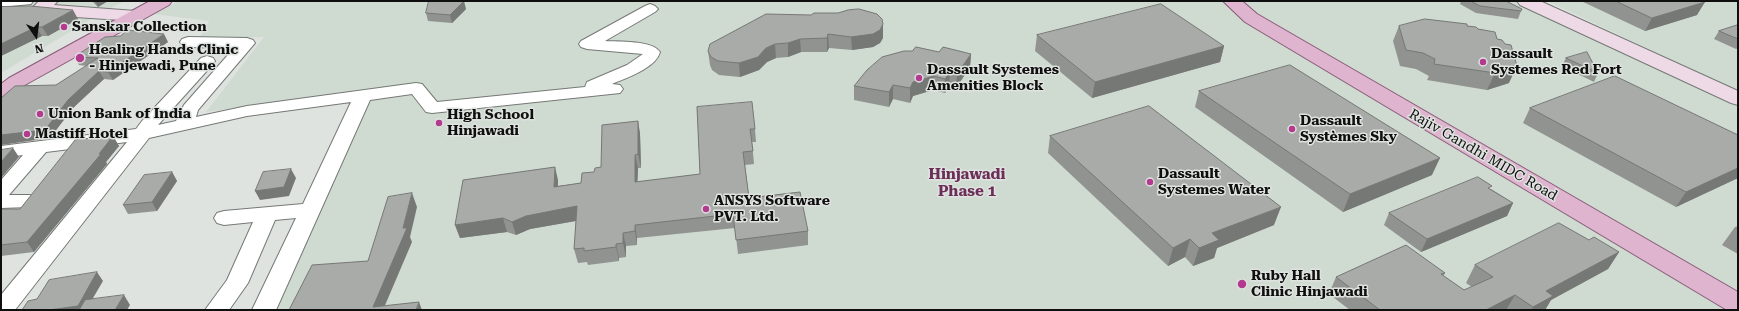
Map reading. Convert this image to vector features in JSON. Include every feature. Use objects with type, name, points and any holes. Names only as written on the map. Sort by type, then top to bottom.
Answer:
[{"type":"main road","points":[[1,79],[117,14],[162,1]]},
{"type":"main road","name":"Rajiv Gandhi MIDC Road","points":[[1232,1],[1251,18],[1738,304]]},
{"type":"main road","name":"Rajiv Gandhi MIDC Road","points":[[1247,1],[1264,16],[1738,289]]},
{"type":"main road","points":[[1,93],[16,82],[138,8]]},
{"type":"street","points":[[1,3],[26,1]]},
{"type":"street","points":[[49,1],[41,8],[45,10],[117,14]]},
{"type":"street","points":[[1526,1],[1738,99]]},
{"type":"street","points":[[579,92],[632,68],[651,56],[652,52],[646,49],[587,44],[650,9]]},
{"type":"street","points":[[184,124],[190,110],[247,43],[188,42]]},
{"type":"street","points":[[2,310],[143,134],[148,125],[207,61]]},
{"type":"street","points":[[1,152],[143,134],[247,111],[416,88],[432,108],[614,89]]},
{"type":"street","points":[[264,310],[363,95]]},
{"type":"street","points":[[1,192],[40,148]]},
{"type":"street","points":[[1,202],[29,201]]},
{"type":"street","points":[[224,218],[310,210]]},
{"type":"street","points":[[217,310],[237,283],[267,214]]},
{"type":"shaded area","points":[[1,1],[125,1],[105,11],[1,73]]},
{"type":"shaded area","points":[[178,1],[1522,1],[1738,104],[1738,310],[274,310],[376,88],[206,112],[264,37],[199,39],[209,21],[154,14]]},
{"type":"shaded area","points":[[1547,1],[1738,1],[1738,91]]},
{"type":"building","points":[[429,1],[464,1],[450,15],[426,13]]},
{"type":"building","points":[[1471,1],[1506,1],[1522,9],[1521,11],[1480,6]]},
{"type":"building","points":[[1616,1],[1703,1],[1705,2],[1652,18]]},
{"type":"building","points":[[1161,4],[1224,46],[1095,82],[1037,35]]},
{"type":"building","points":[[30,6],[73,10],[42,27],[36,27],[1,44],[1,7]]},
{"type":"building","points":[[859,9],[877,14],[882,19],[883,24],[880,30],[873,34],[851,37],[828,34],[827,38],[800,39],[788,43],[775,44],[766,48],[758,57],[739,63],[718,61],[711,57],[708,51],[710,44],[766,14],[811,15],[814,13],[838,13]]},
{"type":"building","points":[[1425,19],[1467,24],[1467,26],[1495,32],[1497,39],[1502,40],[1505,44],[1511,45],[1517,66],[1495,73],[1434,64],[1435,59],[1423,53],[1406,50],[1399,26]]},
{"type":"building","points":[[1738,25],[1738,39],[1719,31]]},
{"type":"building","points":[[128,30],[164,34],[108,72],[99,71],[68,100],[45,130],[1,135],[1,98],[15,86],[56,85],[98,58],[74,57],[105,37],[120,36]]},
{"type":"building","points":[[916,47],[939,52],[943,47],[971,54],[957,74],[950,72],[945,79],[934,76],[913,82],[910,88],[893,85],[889,92],[854,86],[867,70],[882,57],[904,51],[912,51]]},
{"type":"building","points":[[1587,52],[1598,73],[1566,58]]},
{"type":"building","name":"Dassault Systèmes Sky","points":[[1290,65],[1440,158],[1350,194],[1199,91]]},
{"type":"building","points":[[1615,76],[1738,135],[1738,168],[1686,192],[1530,108]]},
{"type":"building","points":[[752,102],[755,129],[750,129],[753,151],[743,152],[749,198],[800,192],[808,231],[736,240],[733,214],[635,225],[635,231],[623,233],[623,243],[616,244],[616,247],[584,251],[584,248],[574,249],[577,206],[526,216],[512,222],[503,218],[455,225],[463,180],[555,167],[554,187],[581,183],[582,173],[594,172],[595,168],[601,167],[602,125],[638,121],[638,154],[635,155],[635,182],[700,174],[697,107]]},
{"type":"building","name":"Dassault Systemes Water","points":[[1149,106],[1281,207],[1212,233],[1219,240],[1199,248],[1190,239],[1173,248],[1050,136]]},
{"type":"building","points":[[113,136],[99,154],[101,154],[27,242],[1,245],[1,209],[20,209],[75,140]]},
{"type":"building","points":[[13,148],[1,162],[1,150]]},
{"type":"building","points":[[291,169],[284,187],[255,191],[263,172]]},
{"type":"building","points":[[172,172],[152,202],[123,205],[144,175]]},
{"type":"building","points":[[1478,177],[1492,186],[1488,188],[1513,203],[1427,239],[1389,213]]},
{"type":"building","points":[[412,193],[403,228],[407,228],[373,307],[419,302],[416,310],[289,310],[312,265],[368,261],[388,197]]},
{"type":"building","points":[[1559,223],[1589,240],[1594,237],[1619,252],[1546,291],[1553,296],[1533,307],[1515,295],[1486,310],[1380,310],[1336,277],[1406,245],[1445,273],[1441,274],[1464,290],[1493,277],[1475,265]]},
{"type":"building","points":[[97,272],[78,306],[49,310],[22,310],[28,301],[37,299],[49,280]]},
{"type":"building","points":[[124,295],[115,310],[79,310],[85,300]]},
{"type":"place","name":"Sanskar Collection","points":[[64,27]]},
{"type":"place","name":"Healing Hands Clinic - Hinjewadi, Pune","points":[[80,58]]},
{"type":"place","name":"Dassault Systemes Red Fort","points":[[1483,62]]},
{"type":"place","name":"Dassault Systemes Amenities Block","points":[[919,78]]},
{"type":"place","name":"Union Bank of India","points":[[40,114]]},
{"type":"place","name":"High School Hinjawadi","points":[[439,123]]},
{"type":"place","name":"Dassault Systèmes Sky","points":[[1292,129]]},
{"type":"place","name":"Mastiff Hotel","points":[[27,134]]},
{"type":"place","name":"Dassault Systemes Water","points":[[1150,182]]},
{"type":"place","name":"ANSYS Software PVT. Ltd.","points":[[706,209]]},
{"type":"place","name":"Ruby Hall Clinic Hinjawadi","points":[[1242,284]]},
{"type":"district","name":"Hinjawadi Phase 1","points":[[967,184]]}]
